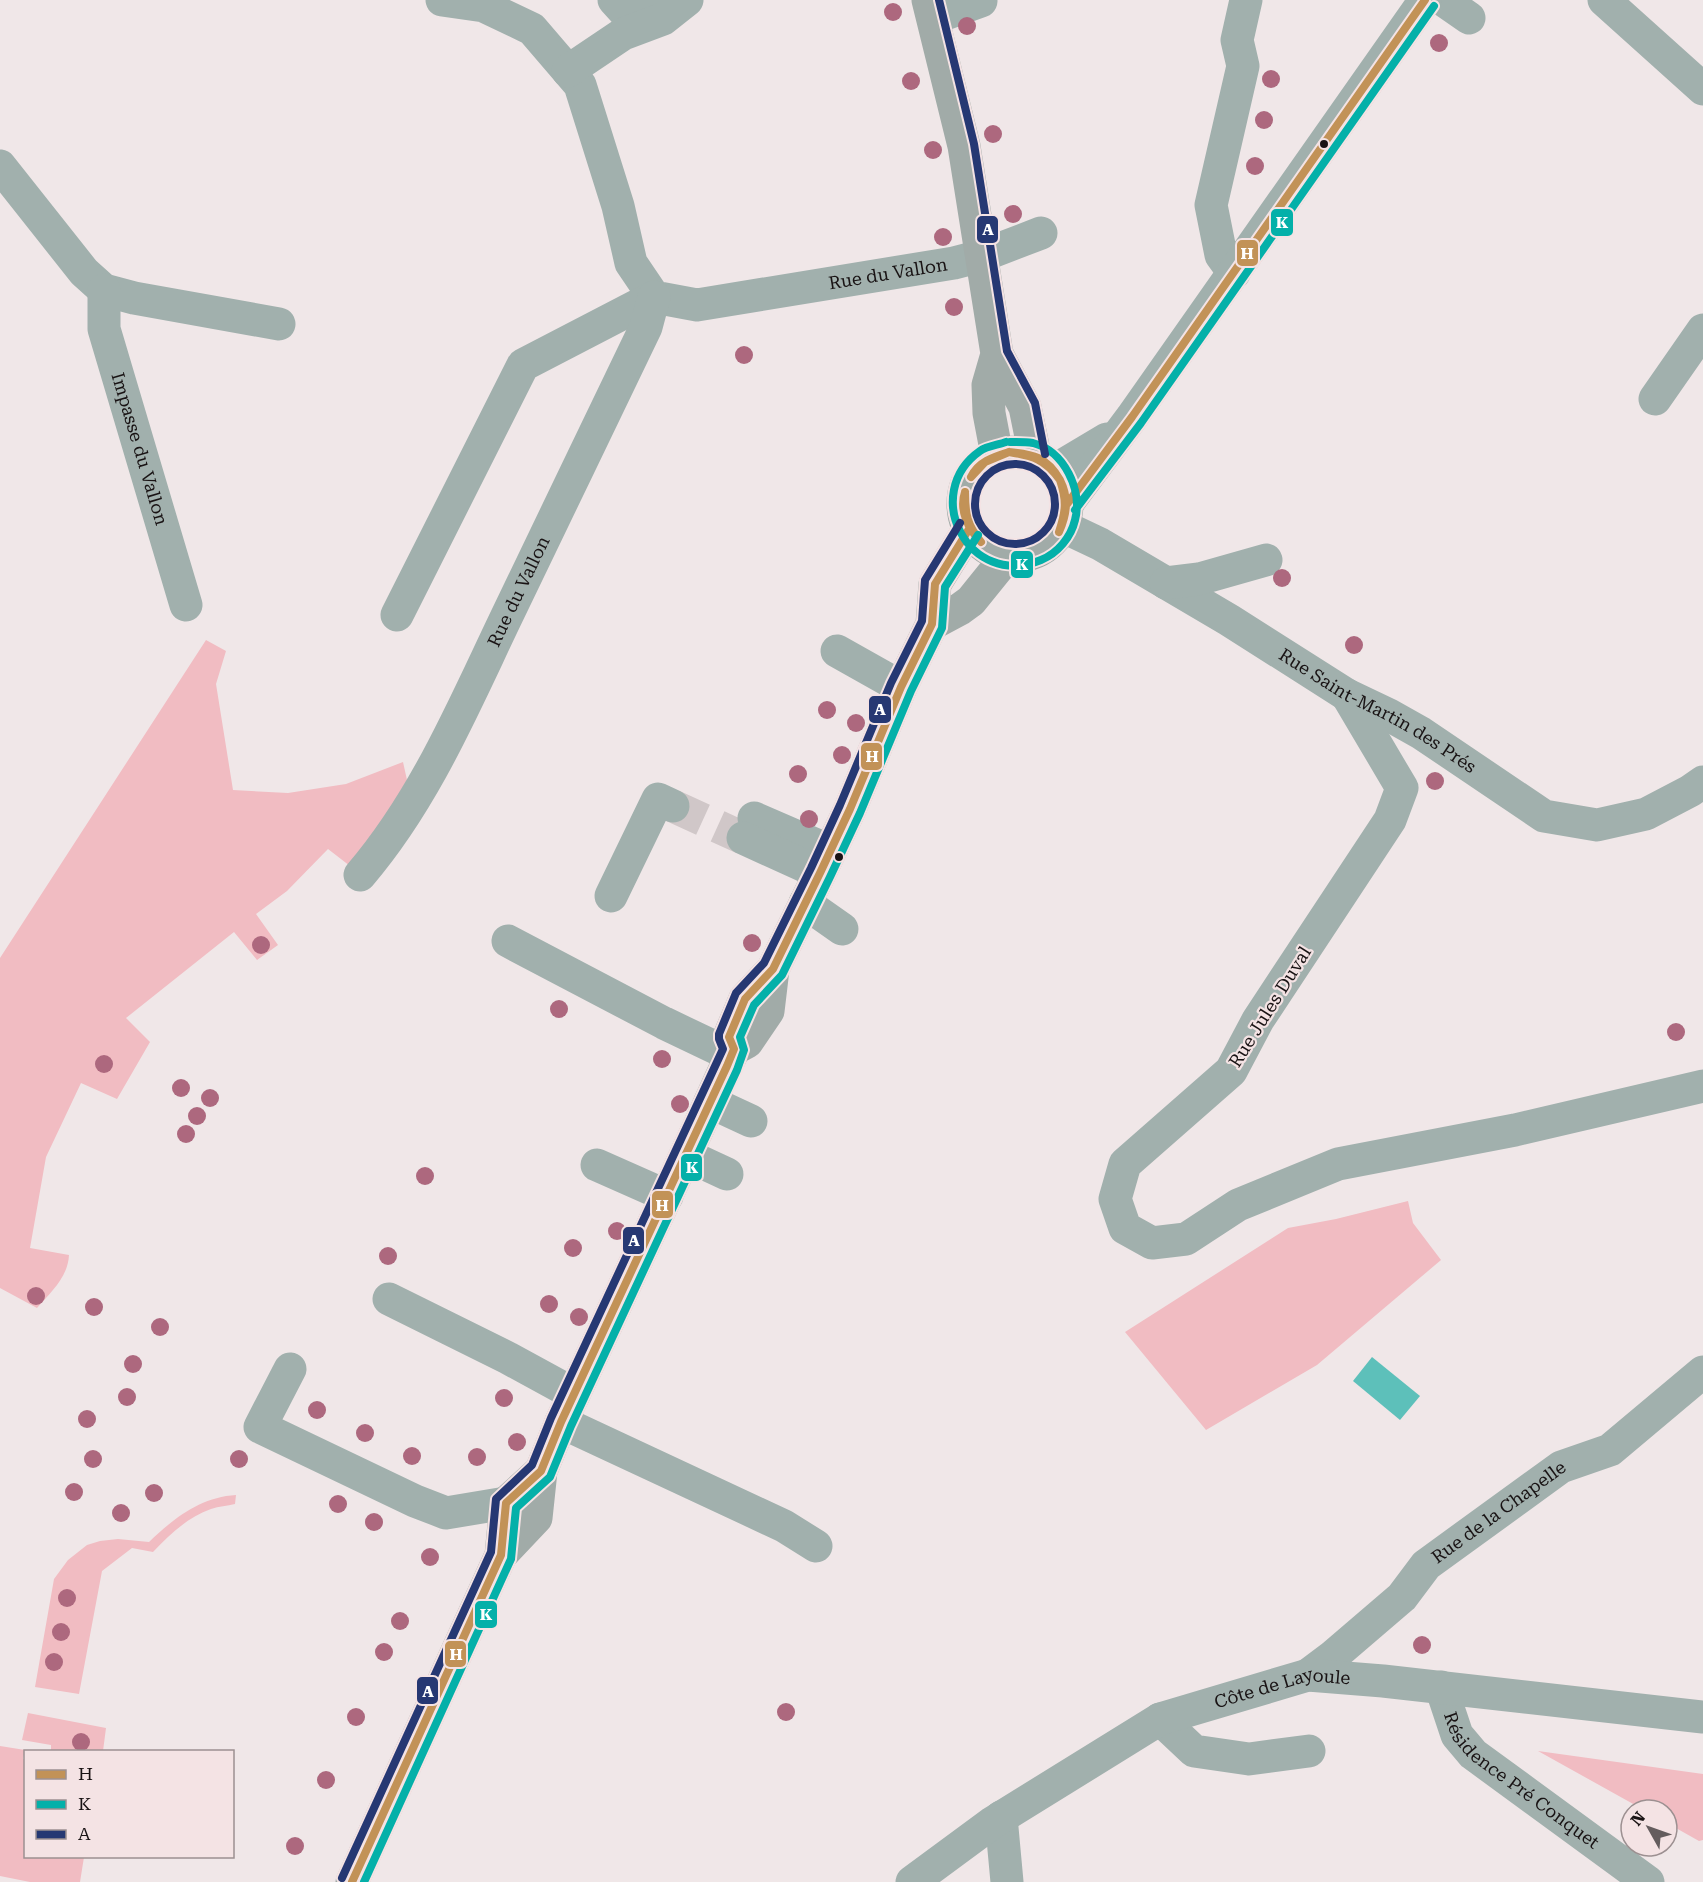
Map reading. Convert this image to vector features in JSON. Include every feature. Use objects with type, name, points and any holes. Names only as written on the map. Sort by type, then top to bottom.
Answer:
[{"type":"main road","points":[[931,9],[964,146],[997,354],[1025,407],[1045,463],[1065,491],[1064,515],[1053,540],[1025,555],[1008,555],[993,551],[979,541],[969,529],[964,514],[963,500],[966,485],[984,462],[998,455],[1023,452],[1045,463]]},
{"type":"main road","points":[[997,354],[988,385],[989,413],[998,455]]},
{"type":"main road","points":[[352,1882],[501,1555],[536,1518],[541,1471],[732,1052],[747,1042],[768,1011],[773,969],[850,809],[901,687],[932,624],[935,584],[969,529]]},
{"type":"main road","points":[[932,624],[971,601],[1008,555]]},
{"type":"main road","points":[[501,1555],[506,1503],[541,1471]]},
{"type":"street","points":[[397,615],[523,365],[654,297],[632,263],[618,206],[580,85],[532,28],[484,6],[442,0]]},
{"type":"street","points":[[614,0],[624,11],[655,0]]},
{"type":"street","points":[[568,71],[623,34],[663,19],[687,0]]},
{"type":"street","points":[[1233,273],[1221,255],[1211,205],[1243,66],[1237,40],[1246,0]]},
{"type":"street","points":[[1064,515],[1425,0]]},
{"type":"street","points":[[1604,0],[1703,89]]},
{"type":"street","points":[[931,9],[981,1]]},
{"type":"street","points":[[0,166],[84,272],[104,290],[134,298],[279,324]]},
{"type":"street","name":"Rue du Vallon","points":[[360,875],[402,820],[442,751],[646,327],[654,297],[697,305],[954,263],[1044,244]]},
{"type":"street","name":"Impasse du Vallon","points":[[104,290],[104,329],[186,605]]},
{"type":"street","points":[[1655,399],[1703,330]]},
{"type":"street","points":[[1045,463],[1121,431]]},
{"type":"street","name":"Rue Saint-Martin des Prés","points":[[1064,515],[1100,544],[1229,620],[1347,695],[1421,733],[1544,816],[1597,825],[1646,814],[1703,782]]},
{"type":"street","points":[[1166,584],[1199,579],[1266,560]]},
{"type":"street","points":[[837,651],[901,687]]},
{"type":"street","name":"Rue Jules Duval","points":[[1347,695],[1402,788],[1390,820],[1258,1020],[1231,1071],[1125,1164],[1115,1199],[1125,1228],[1152,1243],[1186,1239],[1238,1205],[1338,1164],[1515,1130],[1703,1086]]},
{"type":"street","points":[[611,896],[658,799],[673,806]]},
{"type":"street","points":[[748,828],[825,862]]},
{"type":"street","points":[[804,903],[842,929]]},
{"type":"street","points":[[508,941],[664,1023],[732,1052]]},
{"type":"street","points":[[710,1102],[752,1121]]},
{"type":"street","points":[[686,1155],[727,1174]]},
{"type":"street","points":[[597,1166],[666,1196]]},
{"type":"street","points":[[389,1299],[508,1358],[568,1408],[784,1526],[816,1546]]},
{"type":"street","points":[[290,1369],[260,1427],[415,1501],[446,1513],[506,1503]]},
{"type":"street","name":"Rue de la Chapelle","points":[[1308,1675],[1402,1597],[1426,1565],[1561,1467],[1610,1450],[1703,1372]]},
{"type":"street","name":"Côte de Layoule","points":[[912,1882],[1001,1818],[1160,1719],[1308,1675],[1441,1687],[1703,1717]]},
{"type":"street","name":"Résidence Pré Conquet","points":[[1441,1687],[1458,1735],[1473,1755],[1648,1882]]},
{"type":"street","points":[[1160,1719],[1194,1751],[1249,1759],[1309,1751]]},
{"type":"street","points":[[1001,1818],[1007,1882]]},
{"type":"shaded area","points":[[206,640],[226,651],[216,684],[233,790],[288,793],[346,784],[403,762],[407,780],[384,819],[350,866],[328,849],[287,891],[256,914],[278,945],[257,960],[234,932],[126,1018],[150,1042],[117,1099],[81,1083],[46,1157],[30,1248],[69,1255],[62,1277],[37,1308],[0,1288],[0,958]]},
{"type":"shaded area","points":[[1408,1201],[1413,1223],[1441,1260],[1317,1365],[1206,1430],[1125,1332],[1288,1228]]},
{"type":"shaded area","points":[[236,1495],[235,1504],[214,1508],[194,1517],[172,1533],[153,1552],[132,1548],[102,1571],[79,1694],[35,1687],[54,1579],[68,1560],[87,1545],[100,1541],[118,1539],[149,1542],[178,1517],[200,1504]]},
{"type":"shaded area","points":[[28,1713],[106,1728],[103,1750],[51,1750],[51,1745],[22,1740]]},
{"type":"shaded area","points":[[0,1746],[25,1750],[23,1759],[24,1858],[84,1858],[80,1882],[30,1882],[0,1876]]},
{"type":"shaded area","points":[[1538,1751],[1703,1774],[1703,1840],[1699,1841],[1679,1830],[1679,1798],[1622,1798]]},
{"type":"water","points":[[1372,1357],[1420,1396],[1400,1420],[1353,1381]]},
{"type":"tunnel","points":[[673,806],[743,838]]},
{"type":"transit line","name":"A","points":[[939,0],[974,144],[1007,351],[1035,403],[1045,454]]},
{"type":"transit line","name":"H","points":[[1067,504],[1132,417],[1425,0]]},
{"type":"transit line","name":"K","points":[[1075,510],[1141,423],[1434,6]]},
{"type":"transit line","name":"K","points":[[1006,442],[980,451],[962,469],[954,490],[954,512],[961,533],[974,550],[992,562],[1015,566],[1041,560],[1058,549],[1070,532],[1077,508],[1069,473],[1054,454],[1033,443],[1010,442]]},
{"type":"transit line","name":"H","points":[[971,477],[982,464],[1009,452]]},
{"type":"transit line","name":"H","points":[[971,477],[985,462],[1009,452]]},
{"type":"transit line","name":"H","points":[[1009,452],[1039,458],[1050,466],[1060,480]]},
{"type":"transit line","name":"H","points":[[1009,452],[1025,455],[1044,463],[1060,480]]},
{"type":"transit line","name":"A","points":[[1007,464],[1023,464],[1044,475],[1055,496],[1055,504],[1055,512],[1044,533],[1023,544],[1007,544],[993,538],[981,526],[975,512],[975,496],[981,482],[993,470],[1007,464]]},
{"type":"transit line","name":"H","points":[[1059,532],[1065,506],[1060,480]]},
{"type":"transit line","name":"H","points":[[1059,532],[1066,506],[1065,493],[1060,480]]},
{"type":"transit line","name":"H","points":[[965,492],[968,519],[981,542]]},
{"type":"transit line","name":"H","points":[[965,492],[963,506],[966,519],[981,542]]},
{"type":"transit line","name":"A","points":[[342,1878],[491,1552],[496,1499],[532,1465],[551,1418],[723,1049],[719,1034],[736,993],[764,963],[811,868],[891,683],[922,621],[925,580],[960,523]]},
{"type":"transit line","name":"H","points":[[352,1882],[501,1555],[506,1503],[541,1471],[561,1422],[727,1066],[734,1049],[729,1037],[745,999],[773,969],[820,873],[850,809],[901,687],[932,624],[935,584],[969,529]]},
{"type":"transit line","name":"K","points":[[364,1882],[511,1559],[516,1508],[550,1477],[571,1426],[737,1070],[744,1050],[740,1037],[754,1005],[782,975],[830,877],[860,813],[911,691],[942,628],[945,587],[978,535]]}]
